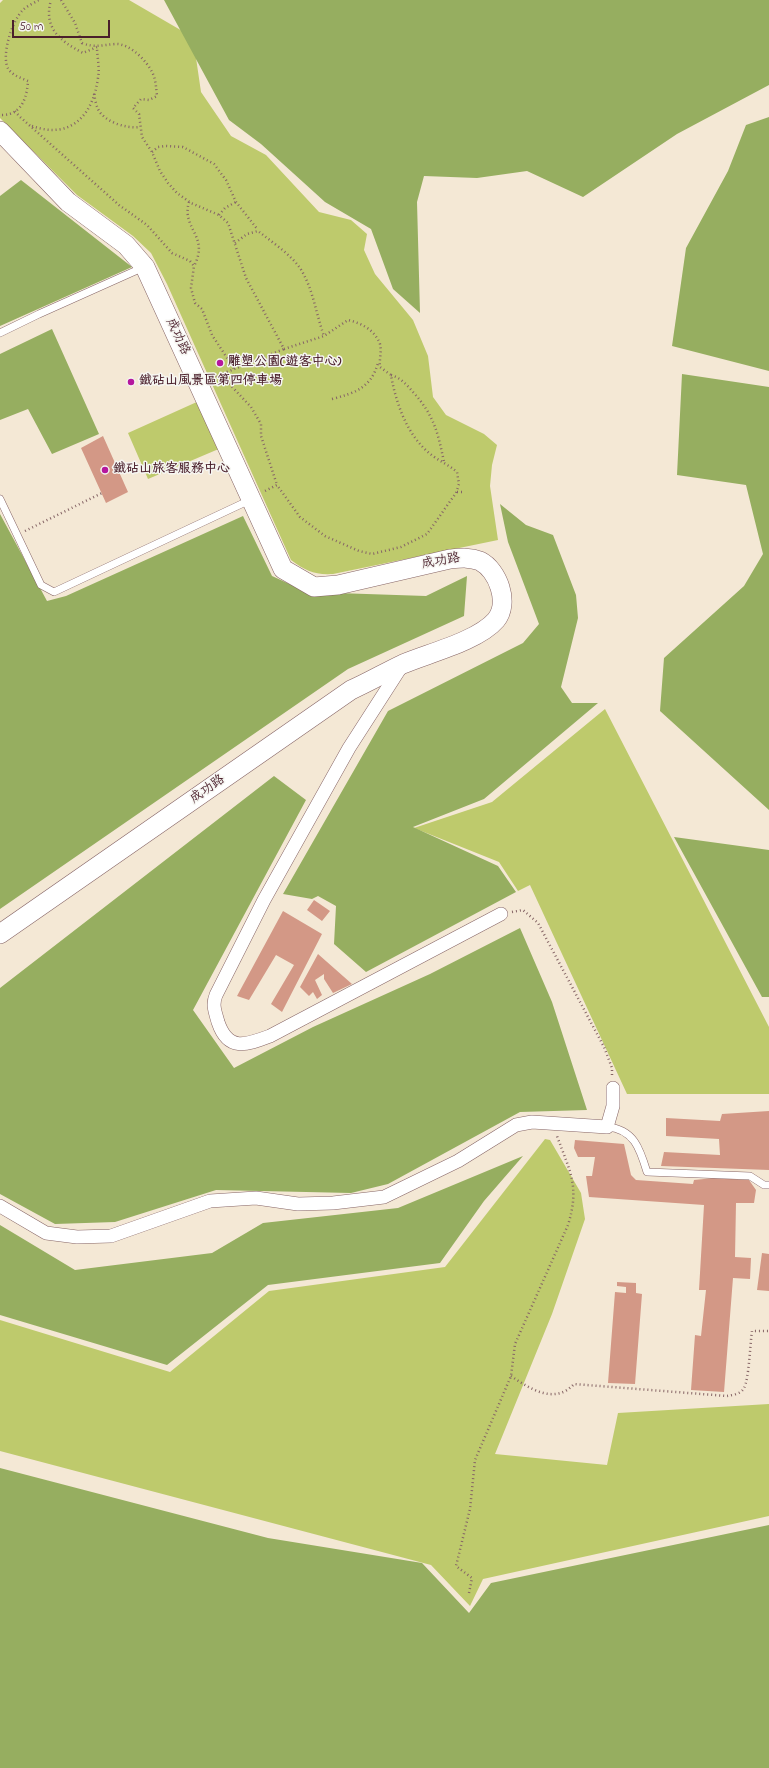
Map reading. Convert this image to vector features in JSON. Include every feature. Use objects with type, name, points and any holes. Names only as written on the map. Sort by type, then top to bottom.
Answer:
[{"type":"street","name":"成功路","points":[[0,131],[68,202],[126,245],[145,267],[283,569],[314,587],[338,585],[450,559],[469,558],[480,561],[488,567],[496,577],[502,598],[500,612],[496,620],[474,636],[404,664],[351,690],[0,934]]},
{"type":"street","points":[[404,664],[349,748],[264,900],[216,995],[213,1004],[222,1033],[234,1044],[248,1045],[270,1036],[501,914]]},
{"type":"street","points":[[0,1206],[46,1233],[77,1237],[111,1236],[210,1201],[256,1198],[305,1204],[333,1203],[384,1197],[458,1162],[516,1125],[532,1122],[607,1127],[613,1106],[613,1088]]},
{"type":"lane","points":[[0,333],[145,267]]},
{"type":"lane","points":[[0,499],[41,586],[54,592],[252,499]]},
{"type":"lane","points":[[607,1127],[617,1128],[632,1136],[643,1157],[647,1172],[750,1176],[764,1185],[769,1185]]},
{"type":"path","points":[[0,115],[6,115],[24,103],[28,81],[11,73],[5,60],[13,24],[22,10],[39,0]]},
{"type":"path","points":[[51,0],[48,19],[55,33],[68,45],[83,53],[97,47],[116,44],[124,46],[139,56],[152,73],[157,96],[149,100],[141,99],[134,108],[139,114],[142,137],[152,152],[160,171],[177,193],[188,202],[219,215],[228,223],[246,278],[284,349]]},
{"type":"path","points":[[61,0],[76,23],[82,43],[97,47]]},
{"type":"path","points":[[30,125],[43,129],[67,128],[84,116],[94,94],[98,79],[97,47]]},
{"type":"path","points":[[94,94],[98,109],[108,119],[129,128],[140,127]]},
{"type":"path","points":[[152,152],[158,147],[166,146],[183,148],[214,164],[226,180],[236,202],[258,231],[300,268],[306,280],[324,336]]},
{"type":"path","points":[[188,202],[187,215],[199,244],[200,252],[194,266]]},
{"type":"path","points":[[219,215],[231,203],[236,202]]},
{"type":"path","points":[[235,243],[247,234],[258,231]]},
{"type":"path","points":[[199,383],[284,349],[324,336],[348,320],[356,322],[366,326],[380,344],[380,367],[391,375],[402,380],[426,406],[438,433],[444,462]]},
{"type":"path","points":[[332,399],[354,393],[363,387],[372,378],[379,360]]},
{"type":"path","points":[[221,375],[251,407],[261,424],[261,436],[277,485],[300,517],[325,536],[359,551],[372,554],[401,547],[427,534],[456,493],[459,484],[457,472],[433,456],[410,429],[399,408],[391,375]]},
{"type":"path","points":[[252,499],[277,485]]},
{"type":"path","points":[[456,493],[463,492]]},
{"type":"path","points":[[17,535],[102,493]]},
{"type":"path","points":[[501,914],[523,910],[538,924],[604,1047],[612,1068],[613,1088]]},
{"type":"path","points":[[469,1593],[472,1578],[456,1566],[470,1509],[475,1460],[511,1376],[515,1344],[568,1225],[574,1206],[573,1182],[552,1123]]},
{"type":"path","points":[[511,1376],[526,1386],[547,1395],[568,1390],[574,1384],[727,1396],[736,1395],[743,1390],[747,1378],[752,1331],[769,1331]]},
{"type":"green space","points":[[3,0],[129,0],[184,32],[195,51],[201,92],[231,136],[266,155],[319,212],[351,220],[367,234],[364,250],[375,274],[413,320],[428,356],[433,397],[446,415],[484,434],[497,445],[492,465],[490,486],[498,540],[333,574],[310,572],[291,560],[167,284],[151,253],[133,236],[77,195],[0,118],[0,3]]},
{"type":"green space","points":[[164,0],[769,0],[769,85],[677,134],[583,197],[527,171],[477,178],[424,176],[417,202],[420,313],[393,289],[371,229],[325,202],[261,144],[229,120]]},
{"type":"green space","points":[[769,117],[769,371],[672,346],[686,248],[728,171],[746,125]]},
{"type":"green space","points":[[21,180],[132,267],[0,326],[0,196]]},
{"type":"green space","points":[[52,329],[99,434],[52,454],[28,409],[0,420],[0,354]]},
{"type":"green space","points":[[682,374],[769,387],[769,810],[660,711],[664,658],[744,586],[763,554],[746,485],[677,475]]},
{"type":"green space","points":[[199,401],[221,448],[148,479],[128,433]]},
{"type":"green space","points":[[500,504],[526,525],[553,535],[576,595],[578,618],[561,687],[572,703],[598,703],[484,799],[413,827],[498,866],[516,892],[366,972],[334,944],[336,906],[318,896],[312,899],[283,894],[388,711],[523,643],[539,624],[508,542]]},
{"type":"green space","points":[[0,514],[47,601],[66,596],[243,516],[272,576],[307,592],[426,596],[467,576],[464,616],[348,669],[0,909]]},
{"type":"green space","points":[[605,709],[769,1027],[769,1094],[627,1094],[530,885],[518,891],[499,862],[414,828],[492,802]]},
{"type":"green space","points":[[274,776],[306,800],[193,1010],[234,1068],[313,1027],[430,974],[520,928],[552,1002],[587,1110],[520,1112],[388,1184],[351,1193],[216,1190],[115,1222],[55,1224],[0,1194],[0,988]]},
{"type":"green space","points":[[674,837],[769,850],[769,997],[762,997]]},
{"type":"green space","points":[[545,1139],[550,1140],[581,1193],[585,1219],[552,1314],[495,1454],[607,1465],[618,1413],[769,1404],[769,1516],[483,1579],[470,1606],[431,1565],[0,1451],[0,1320],[170,1372],[269,1291],[445,1267]]},
{"type":"green space","points":[[523,1156],[484,1201],[440,1263],[268,1285],[167,1365],[0,1315],[0,1225],[75,1270],[212,1253],[263,1223],[398,1208]]},
{"type":"green space","points":[[0,1468],[268,1538],[422,1563],[469,1613],[491,1583],[769,1525],[769,1768],[0,1768]]},
{"type":"building","name":"鐵砧山旅客服務中心","points":[[103,436],[128,492],[106,503],[81,448]]},
{"type":"building","points":[[314,900],[330,911],[322,921],[307,910]]},
{"type":"building","points":[[283,911],[322,934],[282,1012],[271,1004],[294,965],[276,955],[249,1000],[237,996]]},
{"type":"building","points":[[318,954],[352,984],[333,993],[324,979],[324,974],[315,980],[322,995],[317,999],[313,992],[309,996],[300,987]]},
{"type":"building","points":[[769,1111],[769,1170],[661,1166],[664,1152],[720,1155],[719,1139],[666,1136],[666,1118],[720,1121],[722,1114]]},
{"type":"building","points":[[575,1140],[624,1144],[631,1175],[636,1180],[693,1184],[694,1180],[714,1178],[749,1180],[756,1190],[754,1203],[736,1203],[735,1257],[751,1258],[750,1279],[733,1278],[724,1392],[691,1390],[695,1335],[701,1336],[706,1290],[699,1290],[704,1205],[589,1197],[586,1176],[592,1176],[595,1157],[578,1157],[574,1148]]},
{"type":"building","points":[[762,1253],[769,1254],[769,1291],[757,1290]]},
{"type":"building","points":[[617,1282],[636,1283],[636,1293],[642,1294],[635,1384],[608,1383],[615,1292],[626,1293],[626,1287],[617,1286]]},
{"type":"place","name":"雕塑公園(遊客中心)","points":[[220,363]]},
{"type":"place","name":"鐵砧山風景區第四停車場","points":[[131,382]]},
{"type":"place","name":"鐵砧山旅客服務中心","points":[[105,470]]}]
